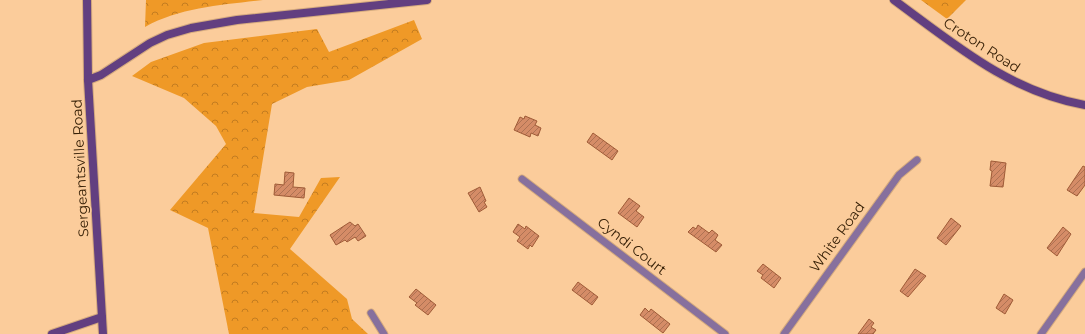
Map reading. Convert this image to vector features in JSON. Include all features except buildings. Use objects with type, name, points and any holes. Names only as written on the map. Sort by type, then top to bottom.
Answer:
[{"type":"main road","name":"Sergeantsville Road","points":[[87,0],[88,80],[103,334]]},
{"type":"main road","points":[[88,80],[100,76],[150,43],[172,33],[191,28],[237,20],[427,0]]},
{"type":"main road","name":"Croton Road","points":[[894,0],[980,63],[999,74],[1037,92],[1085,105]]},
{"type":"main road","points":[[52,334],[102,317]]},
{"type":"street","name":"White Road","points":[[784,334],[899,175],[917,160]]},
{"type":"street","name":"Cyndi Court","points":[[522,179],[725,334]]},
{"type":"street","points":[[1041,334],[1085,272]]},
{"type":"street","points":[[371,313],[384,334]]},
{"type":"green space","points":[[146,0],[263,0],[218,5],[188,11],[159,20],[145,27]]},
{"type":"green space","points":[[921,0],[966,0],[947,19]]},
{"type":"green space","points":[[414,20],[422,39],[349,80],[307,87],[272,104],[254,213],[299,217],[321,178],[340,177],[290,249],[347,299],[352,319],[368,334],[229,334],[208,228],[170,210],[226,144],[216,126],[184,98],[132,76],[151,62],[204,43],[317,29],[329,52]]}]
